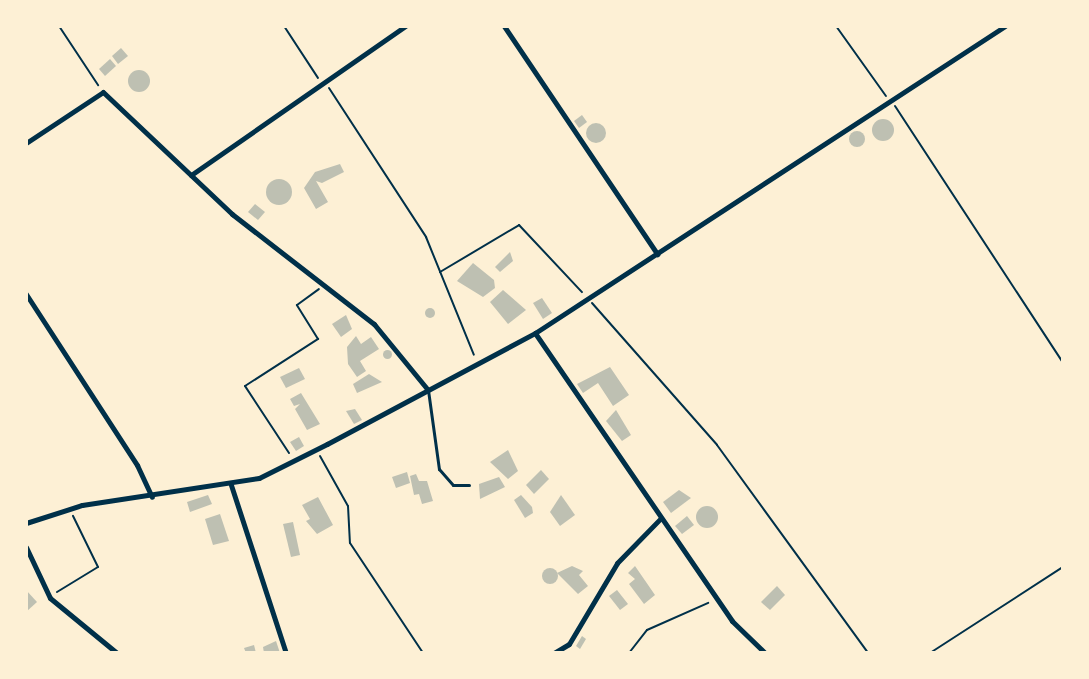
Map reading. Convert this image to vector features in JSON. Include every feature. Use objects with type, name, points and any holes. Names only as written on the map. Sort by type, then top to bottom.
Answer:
[{"type":"street","points":[[191,175],[325,85],[405,26]]},
{"type":"street","points":[[504,26],[657,254]]},
{"type":"street","points":[[26,523],[69,508],[231,485],[294,461],[535,333],[1005,26]]},
{"type":"street","points":[[26,143],[103,92],[232,214],[374,324],[428,390]]},
{"type":"street","points":[[26,294],[137,465],[152,497]]},
{"type":"street","points":[[535,333],[716,599],[765,653]]},
{"type":"street","points":[[231,485],[286,653]]},
{"type":"street","points":[[554,653],[569,644],[617,563],[660,519]]},
{"type":"street","points":[[26,547],[50,597],[117,653]]},
{"type":"lane","points":[[428,390],[439,469],[453,485],[469,485]]},
{"type":"path","points":[[59,26],[103,92]]},
{"type":"path","points":[[284,26],[426,237],[478,363]]},
{"type":"path","points":[[836,26],[880,92],[892,100],[1063,363]]},
{"type":"path","points":[[440,272],[519,225],[589,298],[717,445],[868,653]]},
{"type":"path","points":[[294,461],[245,386],[318,339],[297,305],[326,284]]},
{"type":"path","points":[[317,449],[348,506],[350,543],[423,653]]},
{"type":"path","points":[[50,597],[98,567],[69,508]]},
{"type":"path","points":[[930,653],[1063,567]]},
{"type":"path","points":[[629,653],[647,630],[716,599]]},
{"type":"building","points":[[121,48],[128,56],[118,64],[112,56]]},
{"type":"building","points":[[110,59],[116,66],[105,76],[99,69]]},
{"type":"building","points":[[139,70],[147,73],[150,81],[147,89],[139,92],[131,89],[128,81],[131,73]]},
{"type":"building","points":[[582,115],[587,122],[579,128],[574,121]]},
{"type":"building","points":[[883,119],[891,122],[894,130],[891,138],[883,141],[875,138],[872,130],[875,122]]},
{"type":"building","points":[[596,123],[603,126],[606,133],[603,140],[596,143],[589,140],[586,133],[589,126]]},
{"type":"building","points":[[857,131],[865,139],[857,147],[849,139]]},
{"type":"building","points":[[340,164],[344,172],[322,183],[316,181],[328,202],[316,209],[304,188],[315,172]]},
{"type":"building","points":[[279,179],[288,183],[292,192],[288,201],[279,205],[270,201],[266,192],[270,183]]},
{"type":"building","points":[[255,204],[265,212],[258,220],[248,212]]},
{"type":"building","points":[[510,252],[513,261],[500,272],[495,267]]},
{"type":"building","points":[[473,263],[494,280],[495,288],[483,297],[457,281]]},
{"type":"building","points":[[503,290],[526,310],[508,324],[490,302]]},
{"type":"building","points":[[542,298],[552,313],[543,319],[533,303]]},
{"type":"building","points":[[430,308],[435,313],[430,318],[425,313]]},
{"type":"building","points":[[346,315],[352,329],[341,337],[332,324]]},
{"type":"building","points":[[356,336],[361,344],[371,337],[379,349],[360,361],[366,371],[357,377],[348,364],[347,347]]},
{"type":"building","points":[[387,349],[392,354],[387,359],[382,354]]},
{"type":"building","points":[[610,367],[629,395],[613,406],[598,383],[583,393],[577,384]]},
{"type":"building","points":[[299,368],[305,379],[286,388],[280,377]]},
{"type":"building","points":[[369,374],[382,382],[357,393],[353,384]]},
{"type":"building","points":[[301,393],[320,424],[307,430],[295,409],[300,404],[294,406],[290,399]]},
{"type":"building","points":[[355,409],[362,420],[354,424],[346,411]]},
{"type":"building","points":[[616,410],[631,435],[622,441],[606,421]]},
{"type":"building","points":[[299,437],[304,446],[296,451],[290,442]]},
{"type":"building","points":[[508,450],[518,471],[508,479],[490,462]]},
{"type":"building","points":[[541,470],[549,479],[534,494],[526,485]]},
{"type":"building","points":[[407,472],[410,483],[396,488],[392,477]]},
{"type":"building","points":[[416,474],[419,481],[427,481],[433,501],[422,504],[419,494],[414,495],[410,476]]},
{"type":"building","points":[[499,477],[505,487],[480,499],[479,484]]},
{"type":"building","points":[[679,490],[691,498],[671,513],[663,502]]},
{"type":"building","points":[[208,495],[212,504],[190,512],[187,502]]},
{"type":"building","points":[[521,495],[532,507],[533,513],[525,518],[514,500]]},
{"type":"building","points":[[561,495],[575,515],[560,526],[550,512]]},
{"type":"building","points":[[318,497],[333,525],[317,534],[306,521],[310,519],[302,505]]},
{"type":"building","points":[[707,506],[715,509],[718,517],[715,525],[707,528],[699,525],[696,517],[699,509]]},
{"type":"building","points":[[220,514],[229,541],[213,545],[205,519]]},
{"type":"building","points":[[687,516],[694,525],[682,534],[675,526]]},
{"type":"building","points":[[293,522],[300,555],[291,557],[283,524]]},
{"type":"building","points":[[572,566],[583,571],[579,575],[588,586],[578,594],[557,573]]},
{"type":"building","points":[[635,566],[655,595],[644,604],[629,584],[635,579],[628,573]]},
{"type":"building","points":[[547,568],[553,568],[558,576],[556,582],[547,584],[542,579],[542,573]]},
{"type":"building","points":[[777,586],[785,595],[770,610],[761,602]]},
{"type":"building","points":[[26,590],[37,602],[26,612]]},
{"type":"building","points":[[617,590],[628,604],[620,610],[609,596]]},
{"type":"building","points":[[582,636],[586,639],[580,649],[576,646]]},
{"type":"building","points":[[276,641],[280,653],[264,653],[263,647]]},
{"type":"building","points":[[254,645],[256,653],[246,653],[244,648]]}]
